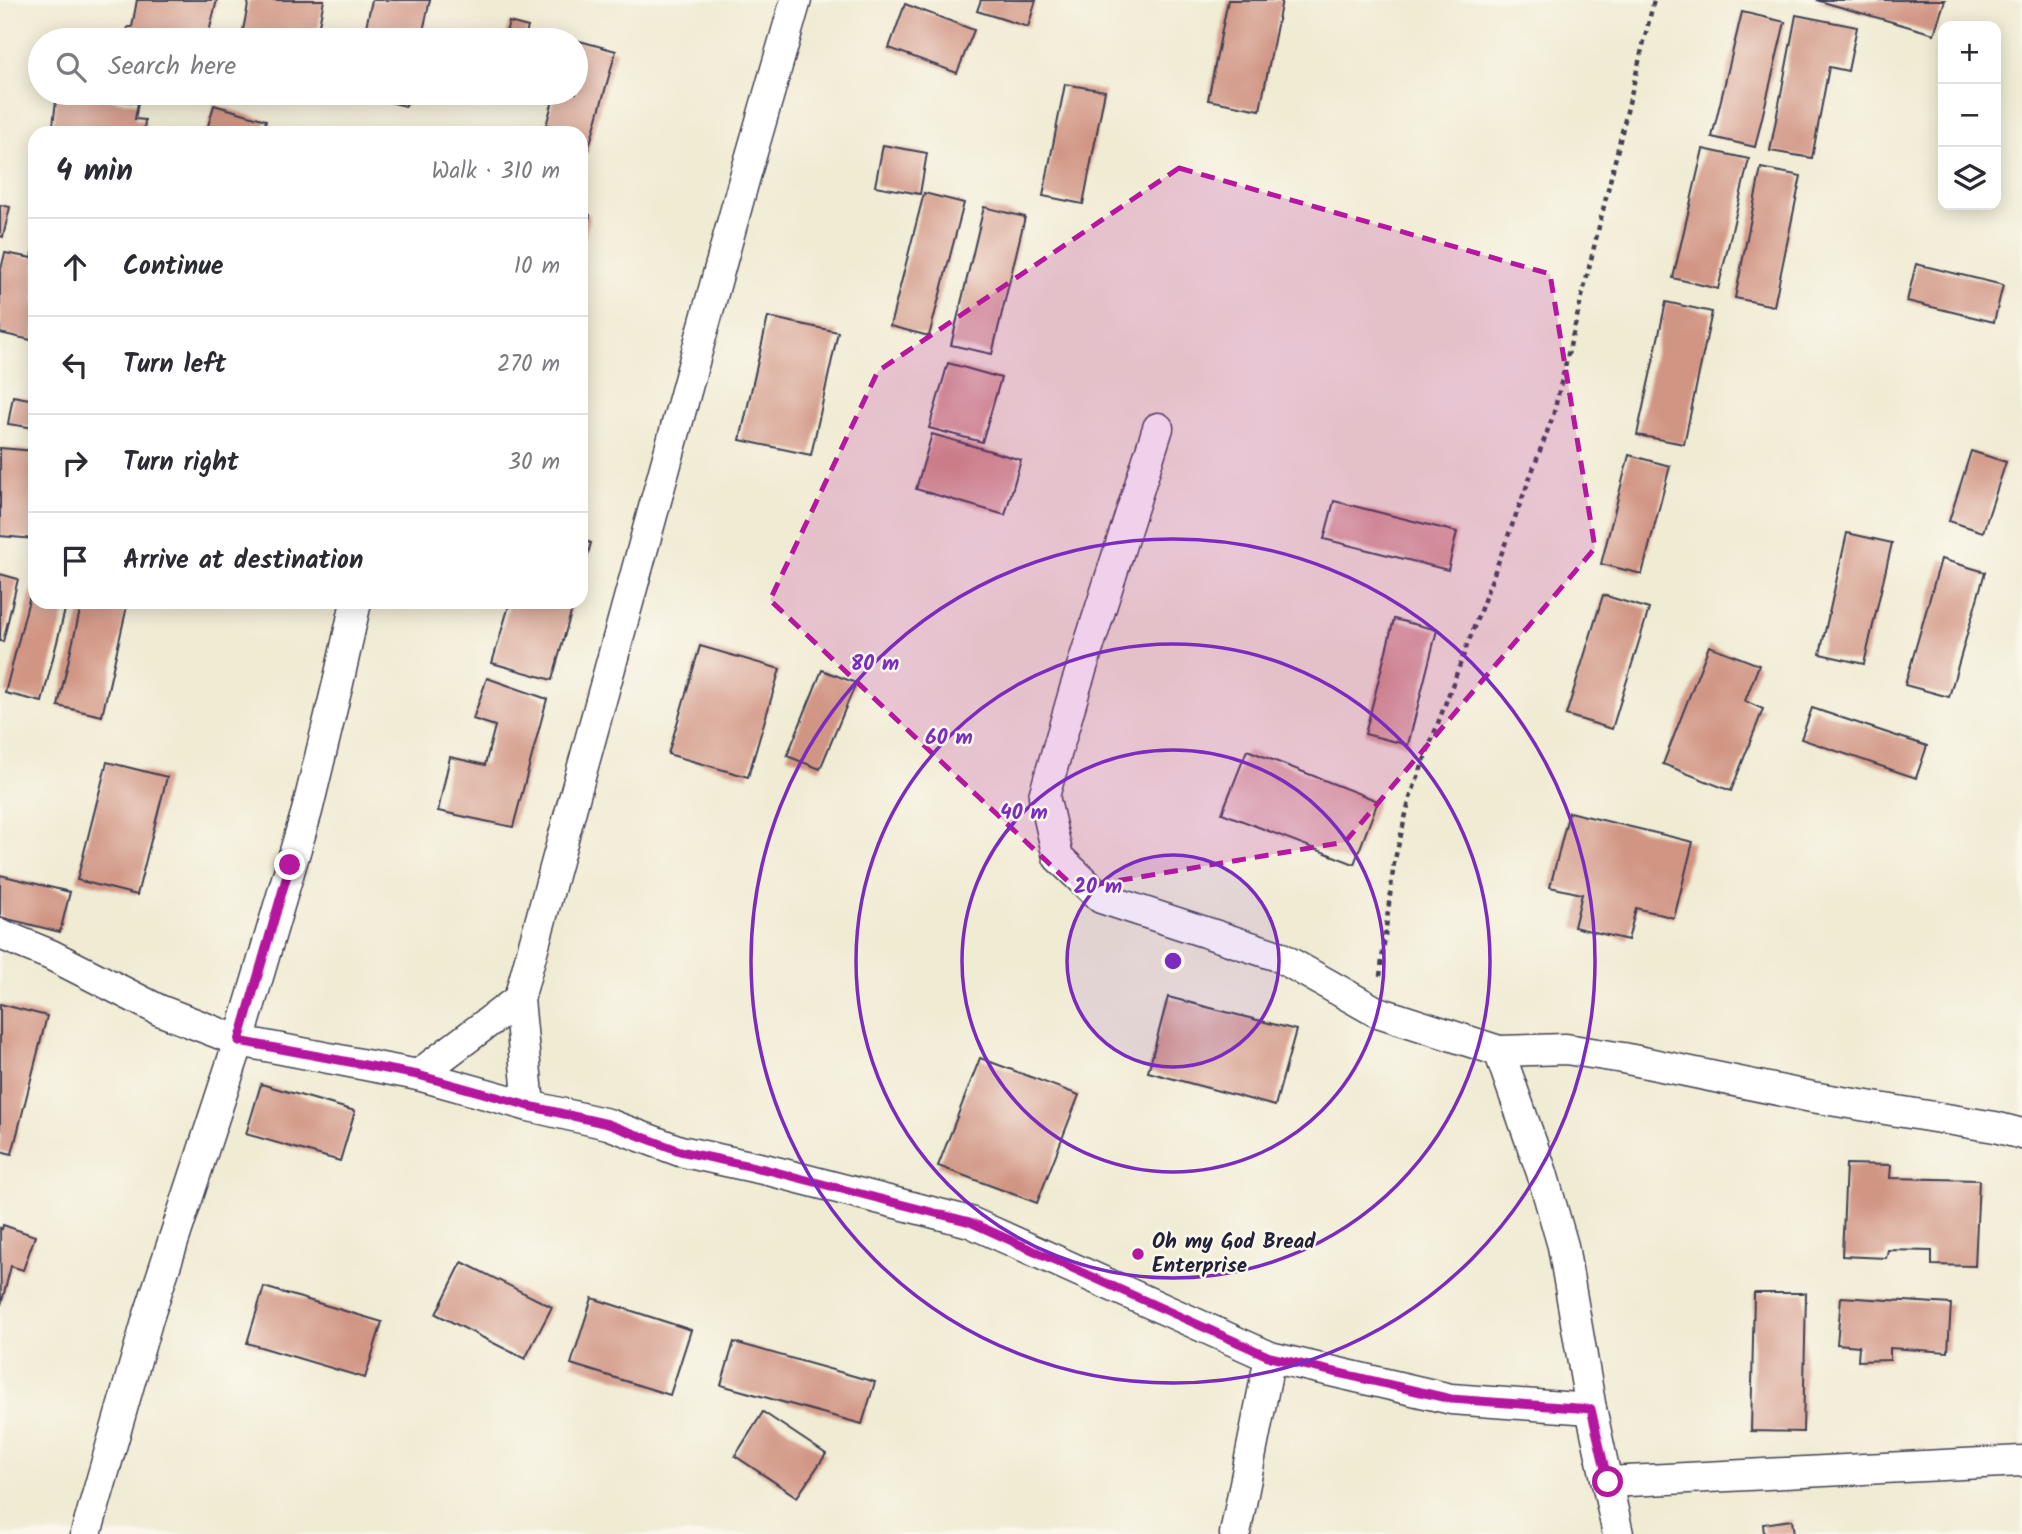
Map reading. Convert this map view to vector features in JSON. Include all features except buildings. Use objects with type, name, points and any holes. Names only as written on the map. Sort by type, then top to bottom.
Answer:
[{"type":"street","points":[[529,1106],[519,999],[796,0]]},
{"type":"street","points":[[1158,428],[1044,796],[1058,857],[1101,898],[1278,956],[1375,1011],[1500,1051],[1566,1049],[1812,1097],[1995,1127],[2022,1134]]},
{"type":"street","points":[[86,1534],[148,1318],[239,1041],[307,811],[354,609]]},
{"type":"street","points":[[0,934],[51,955],[159,1010],[239,1041],[418,1075],[529,1106],[608,1124],[680,1151],[768,1170],[970,1222],[1270,1357],[1451,1399],[1591,1409]]},
{"type":"street","points":[[418,1075],[519,999]]},
{"type":"street","points":[[1500,1051],[1542,1173],[1563,1246],[1591,1409],[1618,1534]]},
{"type":"street","points":[[1235,1534],[1270,1357]]},
{"type":"street","points":[[1608,1482],[2022,1461]]},
{"type":"path","points":[[1375,1011],[1394,863],[1410,798],[1553,416],[1654,0]]},
{"type":"highlighted area","points":[[1179,168],[1550,274],[1595,548],[1345,842],[1075,888],[770,600],[878,371]]},
{"type":"place","name":"Oh my God Bread Enterprise","points":[[1138,1254]]},
{"type":"route","points":[[290,865],[239,1041],[418,1075],[529,1106],[608,1124],[680,1151],[768,1170],[970,1222],[1270,1357],[1451,1399],[1591,1409],[1608,1482]]}]
